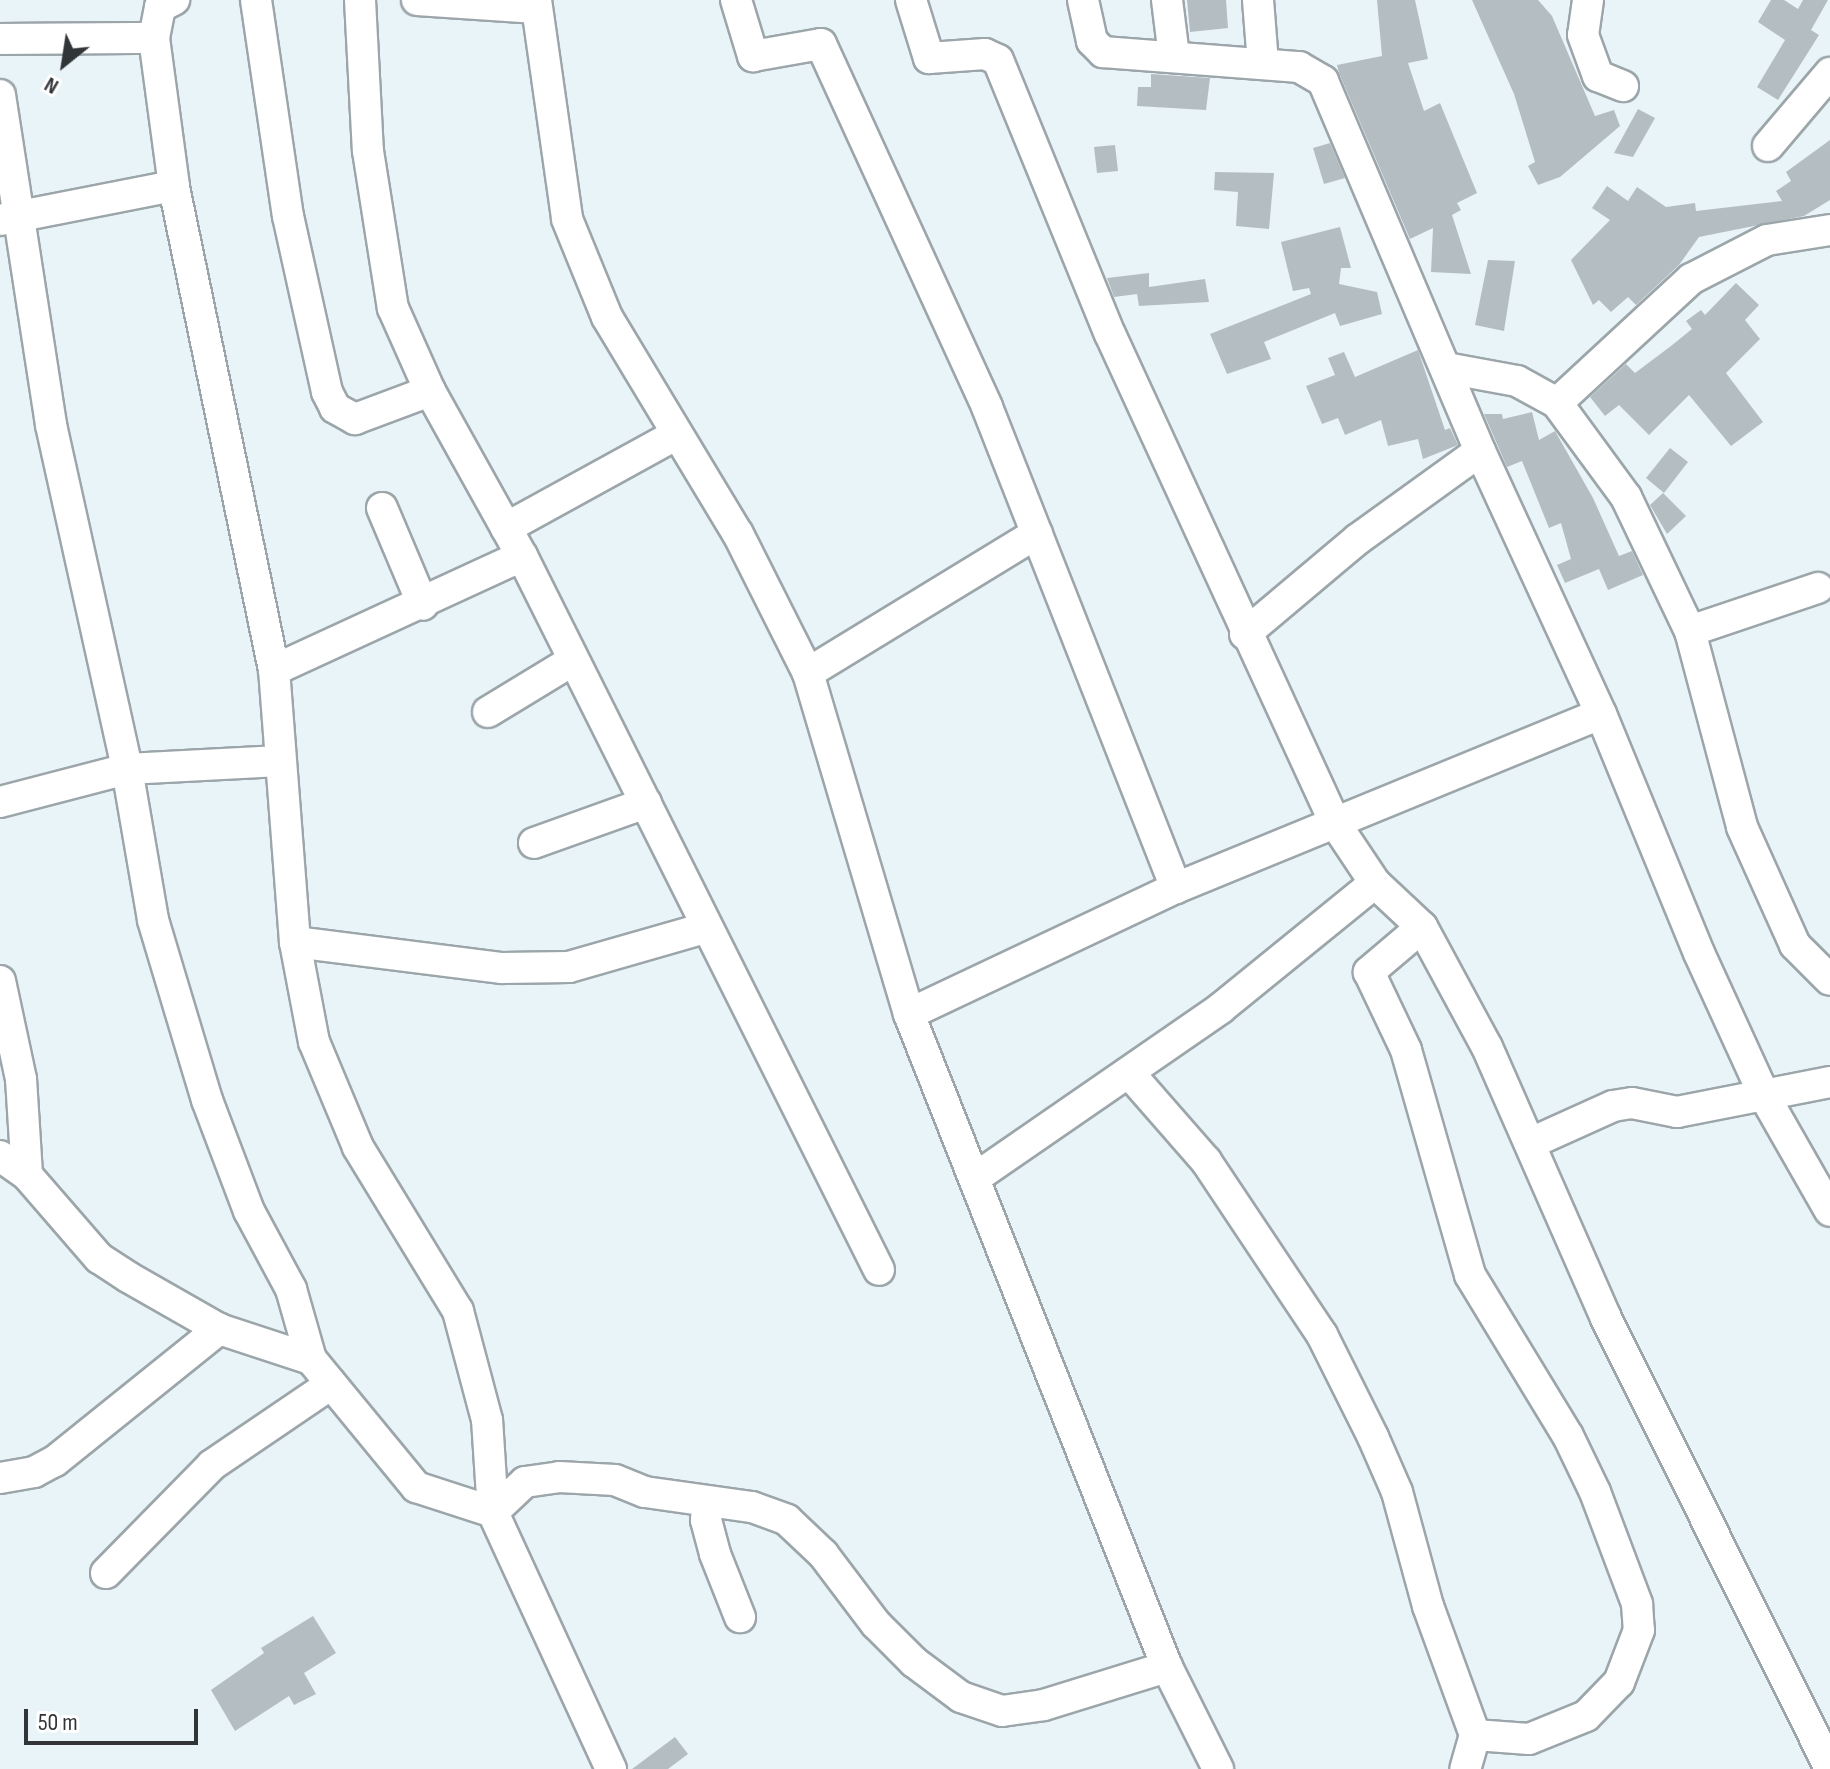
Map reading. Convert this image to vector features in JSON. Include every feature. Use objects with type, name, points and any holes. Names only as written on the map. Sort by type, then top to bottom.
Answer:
[{"type":"street","points":[[174,0],[160,7],[154,38],[174,186],[274,670],[295,942],[314,1042],[358,1147],[458,1311],[487,1420],[493,1512],[611,1769]]},
{"type":"street","points":[[256,0],[288,216],[327,392],[335,408],[355,419],[430,391]]},
{"type":"street","points":[[360,0],[368,151],[393,308],[430,391],[522,556],[705,928],[879,1270]]},
{"type":"street","points":[[417,0],[536,4],[567,219],[607,317],[738,534],[808,673],[909,1014],[1167,1667],[1218,1769]]},
{"type":"street","points":[[736,0],[753,56],[821,44],[987,407],[1176,888]]},
{"type":"street","points":[[911,0],[929,58],[985,54],[998,60],[1110,334],[1245,634],[1335,823],[1375,883],[1422,927],[1531,1143],[1606,1318],[1830,1768]]},
{"type":"street","points":[[1083,0],[1092,41],[1103,52],[1299,67],[1323,81],[1480,451],[1601,714],[1699,953],[1765,1097],[1830,1211]]},
{"type":"street","points":[[1167,0],[1174,56]]},
{"type":"street","points":[[1258,0],[1263,64]]},
{"type":"street","points":[[1588,0],[1583,35],[1598,76],[1623,86]]},
{"type":"street","points":[[0,39],[154,38]]},
{"type":"street","points":[[1768,146],[1830,73]]},
{"type":"street","points":[[0,95],[11,218],[51,425],[127,769],[153,920],[207,1100],[249,1211],[291,1289],[311,1359],[416,1487],[493,1512]]},
{"type":"street","points":[[11,218],[174,186]]},
{"type":"street","points":[[1557,403],[1691,279],[1767,240],[1830,230]]},
{"type":"street","points":[[1446,368],[1517,381],[1557,403],[1626,497],[1690,631],[1742,827],[1795,945],[1830,980]]},
{"type":"street","points":[[506,528],[677,434]]},
{"type":"street","points":[[1245,634],[1358,539],[1480,451]]},
{"type":"street","points":[[382,508],[423,605]]},
{"type":"street","points":[[808,673],[1037,533]]},
{"type":"street","points":[[274,670],[423,605],[522,556]]},
{"type":"street","points":[[1690,631],[1818,588]]},
{"type":"street","points":[[488,712],[572,661]]},
{"type":"street","points":[[909,1014],[1176,888],[1601,714]]},
{"type":"street","points":[[0,802],[127,769],[280,761]]},
{"type":"street","points":[[534,843],[646,803]]},
{"type":"street","points":[[975,1178],[1221,1008],[1375,883]]},
{"type":"street","points":[[1422,927],[1369,972],[1406,1050],[1470,1275],[1568,1436],[1595,1492],[1637,1604],[1639,1630],[1619,1682],[1586,1716],[1529,1739],[1475,1735]]},
{"type":"street","points":[[295,942],[475,966],[569,967],[705,928]]},
{"type":"street","points":[[0,981],[21,1079],[27,1175]]},
{"type":"street","points":[[1129,1073],[1206,1161],[1322,1335],[1397,1492],[1428,1606],[1475,1735],[1465,1769]]},
{"type":"street","points":[[1531,1143],[1613,1106],[1632,1103],[1677,1112],[1830,1082]]},
{"type":"street","points":[[0,1156],[27,1175],[99,1258],[219,1329],[311,1359]]},
{"type":"street","points":[[0,1478],[34,1472],[55,1461],[219,1329]]},
{"type":"street","points":[[106,1573],[212,1465],[331,1384]]},
{"type":"street","points":[[493,1512],[525,1482],[559,1477],[615,1480],[645,1492],[752,1507],[787,1520],[823,1554],[876,1624],[914,1662],[975,1702],[1002,1711],[1044,1705],[1167,1667]]},
{"type":"street","points":[[708,1503],[706,1520],[715,1554],[740,1617]]},
{"type":"building","points":[[1187,0],[1226,0],[1228,28],[1190,32]]},
{"type":"building","points":[[1377,0],[1415,0],[1428,59],[1408,63],[1424,111],[1440,103],[1477,193],[1457,203],[1461,210],[1452,215],[1471,274],[1431,272],[1433,228],[1410,239],[1339,73],[1337,65],[1382,56]]},
{"type":"building","points":[[1472,0],[1538,0],[1552,16],[1595,116],[1614,110],[1620,126],[1560,177],[1538,185],[1528,166],[1535,162],[1514,94]]},
{"type":"building","points":[[1771,0],[1784,0],[1798,9],[1803,0],[1828,0],[1811,30],[1819,35],[1778,100],[1757,87],[1785,40],[1758,22]]},
{"type":"building","points":[[1151,74],[1210,78],[1206,110],[1137,106],[1138,87],[1151,87]]},
{"type":"building","points":[[1638,109],[1655,118],[1633,157],[1614,153]]},
{"type":"building","points":[[1830,140],[1830,200],[1804,216],[1699,237],[1679,265],[1636,305],[1628,297],[1611,312],[1599,300],[1593,305],[1571,260],[1610,220],[1592,208],[1607,186],[1628,201],[1637,187],[1666,207],[1695,203],[1696,211],[1782,201],[1776,191],[1791,181],[1786,172]]},
{"type":"building","points":[[1330,143],[1345,178],[1324,184],[1313,148]]},
{"type":"building","points":[[1115,145],[1118,171],[1097,173],[1094,147]]},
{"type":"building","points":[[1215,172],[1274,173],[1269,229],[1236,226],[1238,192],[1214,190]]},
{"type":"building","points":[[1340,227],[1351,268],[1341,268],[1339,284],[1377,292],[1382,314],[1340,326],[1335,313],[1264,342],[1271,359],[1227,374],[1210,334],[1311,294],[1309,288],[1293,291],[1281,242]]},
{"type":"building","points":[[1488,260],[1515,261],[1504,331],[1475,325]]},
{"type":"building","points":[[1149,273],[1149,287],[1205,279],[1209,302],[1139,306],[1137,294],[1114,297],[1107,278]]},
{"type":"building","points":[[1736,283],[1759,305],[1745,320],[1760,339],[1726,373],[1763,422],[1731,446],[1689,395],[1649,435],[1619,405],[1605,416],[1590,397],[1626,364],[1635,373],[1671,346],[1692,329],[1686,321],[1701,310],[1705,315]]},
{"type":"building","points":[[1418,350],[1445,430],[1450,428],[1458,445],[1423,459],[1418,439],[1388,446],[1381,420],[1345,435],[1338,418],[1322,424],[1306,386],[1335,375],[1328,358],[1344,352],[1355,377]]},
{"type":"building","points":[[1532,412],[1539,440],[1555,431],[1593,498],[1619,556],[1632,551],[1643,575],[1608,590],[1599,569],[1565,583],[1557,565],[1571,559],[1561,523],[1549,528],[1522,461],[1507,467],[1484,414],[1502,414],[1503,419]]},
{"type":"building","points":[[1670,448],[1688,462],[1664,493],[1646,478]]},
{"type":"building","points":[[1663,493],[1686,516],[1667,534],[1650,505]]},
{"type":"building","points":[[313,1616],[336,1653],[304,1673],[316,1694],[294,1705],[289,1696],[235,1731],[211,1690],[264,1653],[261,1648]]},
{"type":"building","points":[[675,1737],[688,1754],[668,1769],[632,1769]]}]
